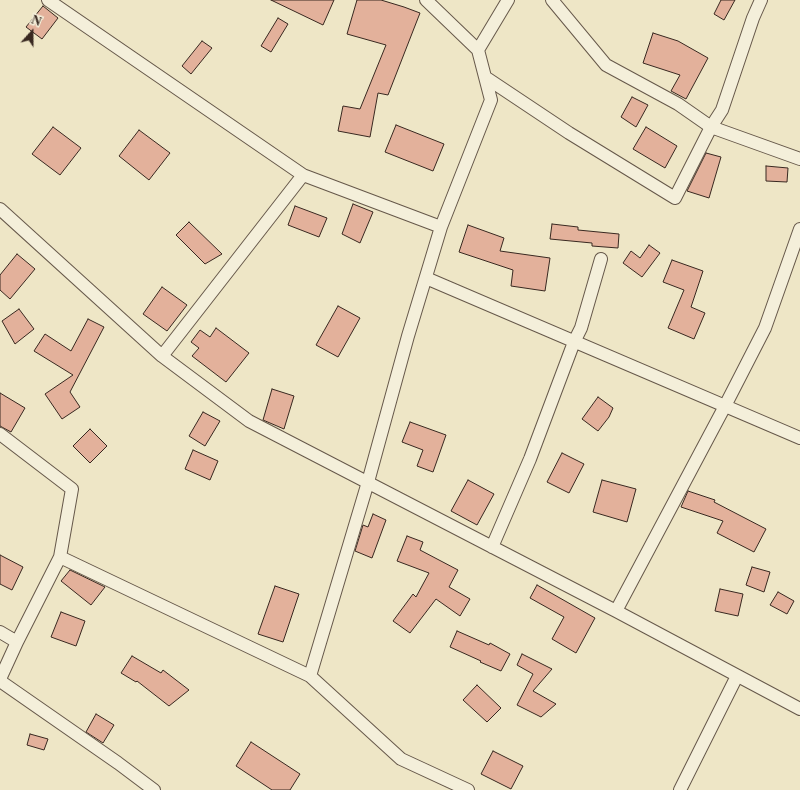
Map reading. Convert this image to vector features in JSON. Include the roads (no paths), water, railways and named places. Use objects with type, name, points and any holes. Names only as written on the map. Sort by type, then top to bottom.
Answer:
[{"type":"street","points":[[48,0],[303,175],[441,227]]},
{"type":"street","points":[[310,676],[368,482],[408,336],[441,227],[491,100],[478,50],[426,0]]},
{"type":"street","points":[[478,50],[508,0]]},
{"type":"street","points":[[552,0],[606,65],[678,104],[711,127],[800,159]]},
{"type":"street","points":[[485,77],[674,198],[711,127],[722,110],[753,18],[761,0]]},
{"type":"street","points":[[162,356],[303,175]]},
{"type":"street","points":[[0,209],[162,356],[250,421],[616,611],[800,709]]},
{"type":"street","points":[[616,611],[765,328],[800,229]]},
{"type":"street","points":[[492,547],[530,459],[574,342],[581,328],[601,259]]},
{"type":"street","points":[[426,278],[800,438]]},
{"type":"street","points":[[0,434],[72,488],[60,557],[17,642],[0,680],[154,790]]},
{"type":"street","points":[[60,557],[310,676],[401,759],[468,790]]},
{"type":"street","points":[[0,632],[17,642]]},
{"type":"street","points":[[680,790],[737,676]]}]
